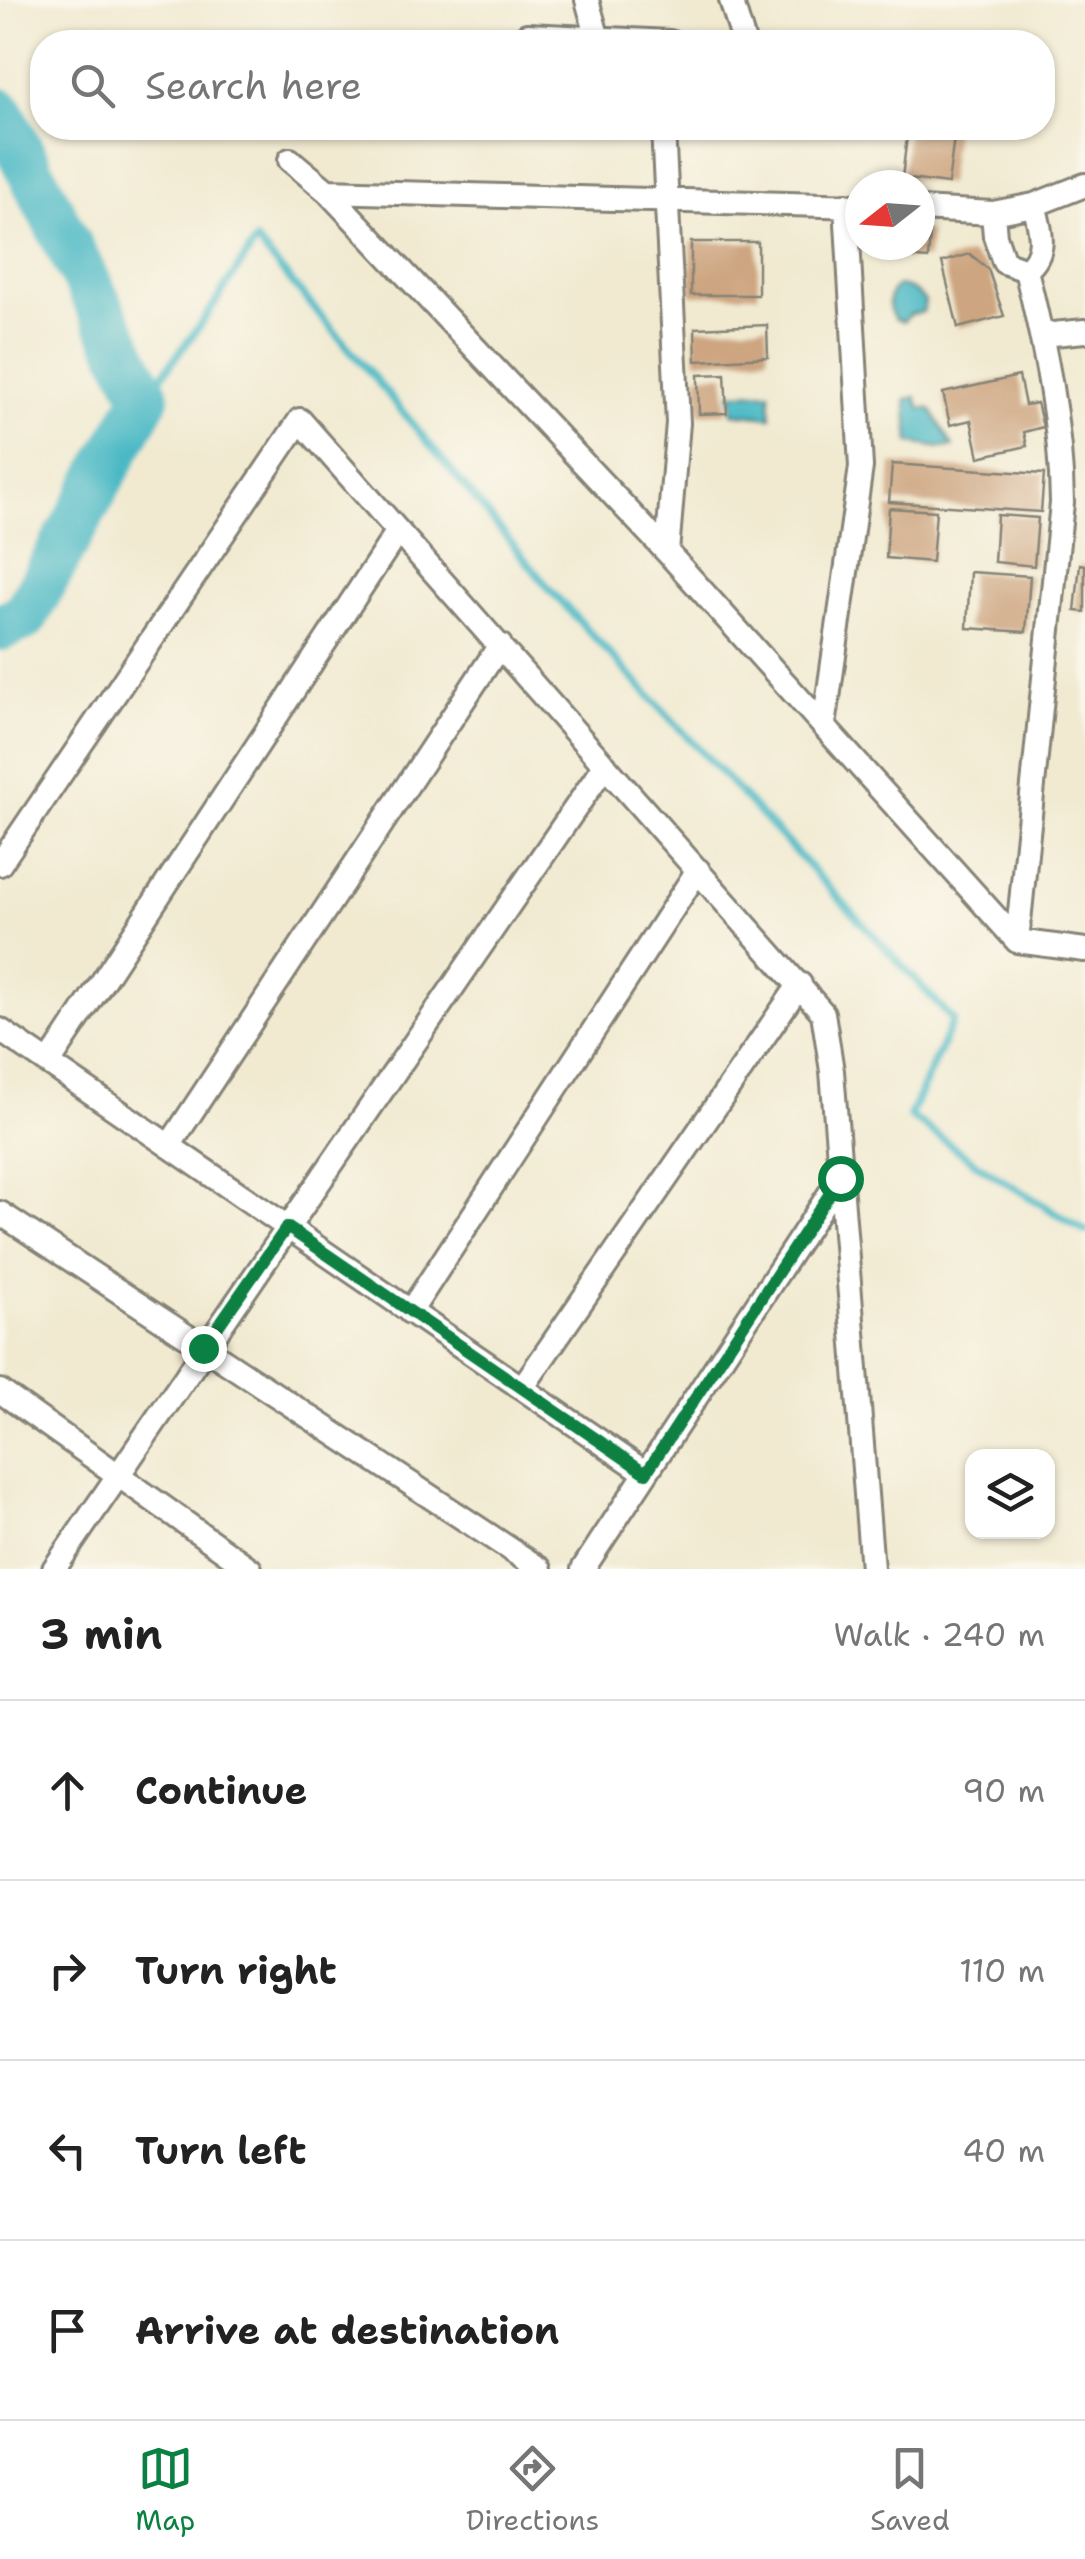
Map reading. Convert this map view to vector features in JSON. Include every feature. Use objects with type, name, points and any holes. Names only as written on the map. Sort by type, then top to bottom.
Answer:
[{"type":"street","points":[[586,0],[597,30]]},
{"type":"street","points":[[730,0],[740,30]]},
{"type":"street","points":[[664,140],[678,424],[667,552]]},
{"type":"street","points":[[290,160],[327,190],[667,552],[1017,941],[1085,950]]},
{"type":"street","points":[[935,210],[993,213],[1034,206],[1085,185]]},
{"type":"street","points":[[327,190],[845,205]]},
{"type":"street","points":[[1026,270],[1036,263],[1041,249],[1034,206]]},
{"type":"street","points":[[993,213],[995,236],[1004,262],[1026,270]]},
{"type":"street","points":[[824,726],[861,467],[855,260]]},
{"type":"street","points":[[1017,941],[1062,503],[1073,453],[1026,270]]},
{"type":"street","points":[[1042,335],[1085,331]]},
{"type":"street","points":[[0,864],[300,420],[822,1013],[832,1071],[872,1569]]},
{"type":"street","points":[[49,1064],[398,530]]},
{"type":"street","points":[[169,1146],[500,645]]},
{"type":"street","points":[[54,1569],[605,765]]},
{"type":"street","points":[[410,1312],[698,870]]},
{"type":"street","points":[[522,1388],[800,984]]},
{"type":"street","points":[[0,1030],[646,1473]]},
{"type":"street","points":[[582,1569],[840,1178]]},
{"type":"street","points":[[0,1213],[540,1569]]},
{"type":"street","points":[[1,1395],[118,1475],[240,1566]]},
{"type":"water","points":[[897,286],[916,292],[925,301],[923,312],[911,314],[903,322],[895,319],[889,302]]},
{"type":"water","points":[[770,392],[771,417],[733,413],[731,393]]},
{"type":"water","points":[[916,397],[920,408],[931,409],[953,447],[910,443],[906,399]]},
{"type":"building","points":[[907,140],[954,140],[948,184],[935,182],[935,170],[903,170]]},
{"type":"building","points":[[691,242],[758,242],[758,295],[691,295]]},
{"type":"building","points":[[970,254],[988,269],[1004,316],[958,328],[942,262]]},
{"type":"building","points":[[767,325],[768,357],[696,361],[695,328]]},
{"type":"building","points":[[725,374],[727,413],[699,414],[698,375]]},
{"type":"building","points":[[1019,376],[1025,405],[1037,403],[1043,427],[1024,432],[1027,446],[979,457],[971,420],[950,425],[943,393]]},
{"type":"building","points":[[892,464],[1044,474],[1041,512],[889,502]]},
{"type":"building","points":[[889,508],[936,511],[932,562],[886,558]]},
{"type":"building","points":[[997,515],[1038,518],[1034,566],[994,562]]},
{"type":"building","points":[[1080,564],[1085,565],[1085,612],[1075,611]]},
{"type":"building","points":[[970,572],[1030,576],[1026,632],[967,628]]},
{"type":"waterway","points":[[0,112],[146,397],[24,617],[0,627]]},
{"type":"waterway","points":[[146,397],[256,241],[552,592],[953,1020],[910,1116],[983,1168],[1085,1231]]},
{"type":"route","points":[[203,1348],[287,1227],[646,1473],[840,1178]]}]
